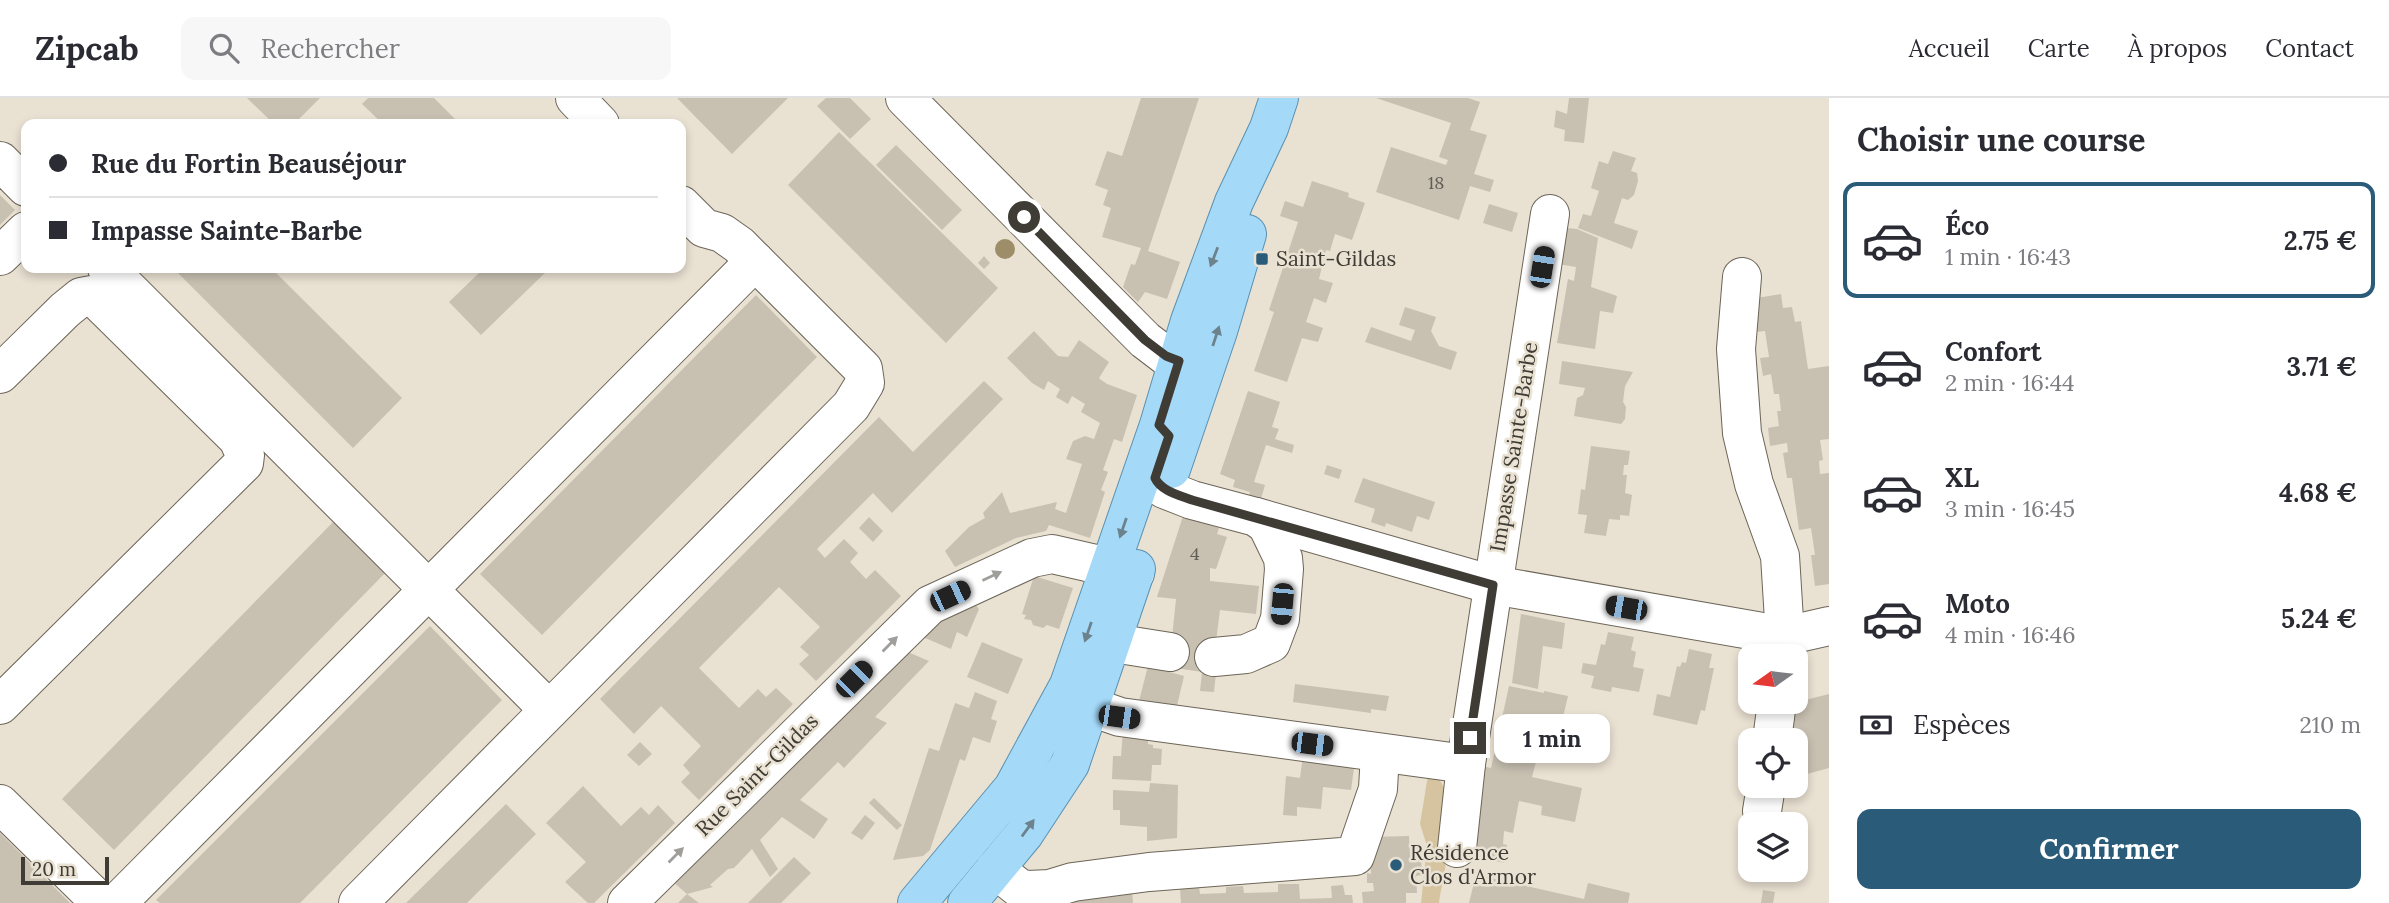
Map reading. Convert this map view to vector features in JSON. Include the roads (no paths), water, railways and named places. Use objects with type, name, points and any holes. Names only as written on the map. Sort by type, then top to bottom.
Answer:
[{"type":"main road","points":[[1173,424],[1179,361],[1189,321],[1225,226],[1279,98]]},
{"type":"main road","points":[[967,903],[1036,817],[1070,764],[1115,635],[1122,570],[1173,424],[1218,331],[1255,206],[1259,149]]},
{"type":"main road","points":[[936,896],[1013,788],[1041,740],[1164,489]]},
{"type":"street","points":[[575,98],[595,119]]},
{"type":"street","points":[[905,98],[1145,340],[1166,356],[1179,361]]},
{"type":"street","points":[[0,161],[21,182]]},
{"type":"street","points":[[358,903],[851,406],[865,383],[863,369],[739,245],[722,233],[704,228],[686,210]]},
{"type":"street","name":"Impasse Sainte-Barbe","points":[[1457,848],[1466,764],[1550,214]]},
{"type":"street","points":[[0,257],[21,236]]},
{"type":"street","points":[[117,903],[755,261]]},
{"type":"street","points":[[112,273],[549,710]]},
{"type":"street","points":[[1742,277],[1736,349],[1742,433],[1754,484],[1780,556],[1784,644]]},
{"type":"street","points":[[0,374],[65,310],[81,297],[92,295],[238,439],[245,456],[244,463],[0,705]]},
{"type":"street","points":[[1173,424],[1155,478],[1164,489],[1192,500],[1493,585],[1774,644]]},
{"type":"street","points":[[1214,657],[1259,650],[1271,643],[1276,635],[1280,619],[1283,558],[1268,525],[1256,516]]},
{"type":"street","name":"Rue Saint-Gildas","points":[[627,903],[930,605],[1032,558],[1052,554],[1122,570]]},
{"type":"street","points":[[1788,644],[1829,626]]},
{"type":"street","points":[[1115,635],[1170,652]]},
{"type":"street","points":[[1091,707],[1119,717],[1466,764]]},
{"type":"street","points":[[995,869],[1019,888],[1028,890],[1050,889],[1073,882],[1149,872],[1355,856],[1378,789],[1380,752]]},
{"type":"street","points":[[0,804],[101,903]]},
{"type":"place","name":"Saint-Gildas","points":[[1262,259]]},
{"type":"place","name":"Résidence Clos d'Armor","points":[[1396,865]]}]
